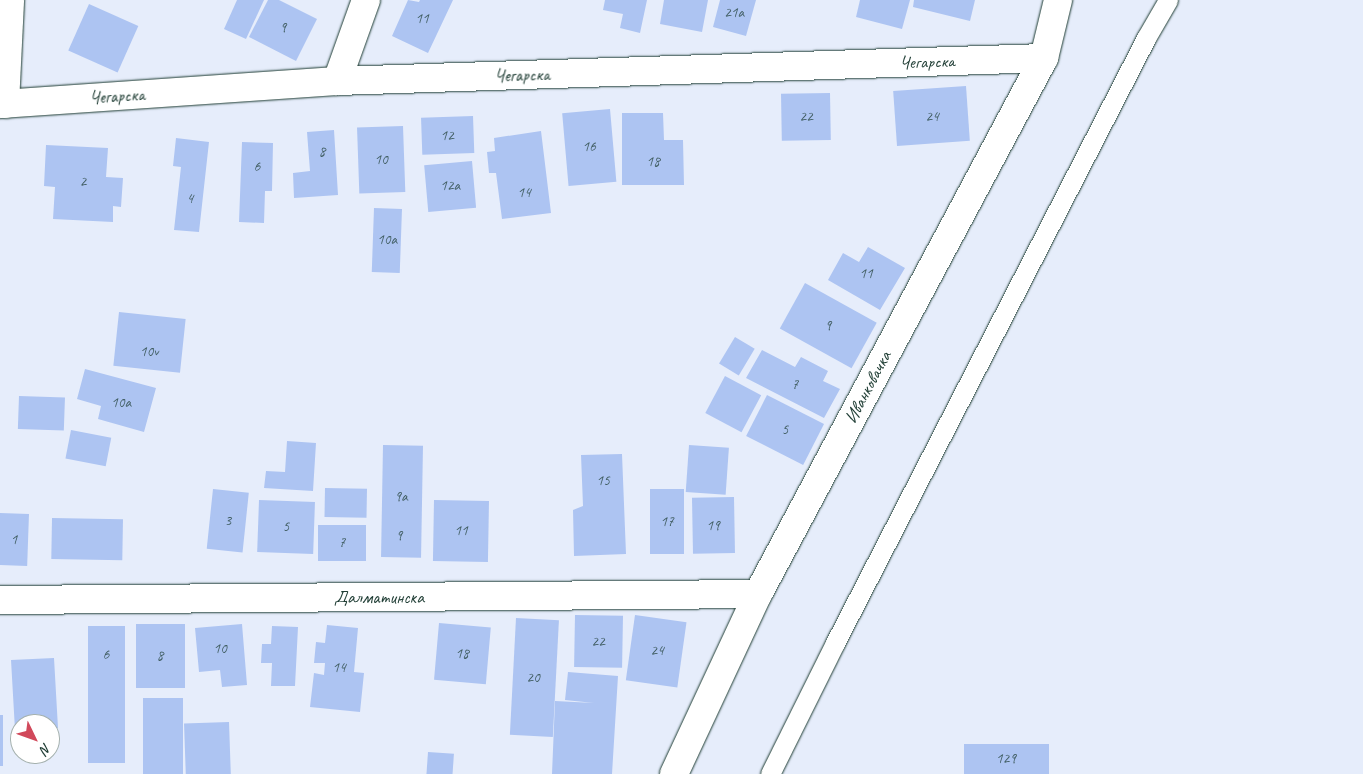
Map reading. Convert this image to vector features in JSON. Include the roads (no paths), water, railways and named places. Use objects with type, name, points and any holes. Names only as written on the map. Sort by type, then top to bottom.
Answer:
[{"type":"street","points":[[2,104],[10,0]]},
{"type":"street","points":[[337,81],[366,0]]},
{"type":"street","name":"Иванковачка","points":[[674,774],[758,594],[1044,58],[1058,0]]},
{"type":"street","name":"Чегарска","points":[[2,104],[337,81],[1044,58]]},
{"type":"street","name":"Далматинска","points":[[0,600],[758,594]]},
{"type":"lane","points":[[770,774],[1142,46],[1168,0]]}]
